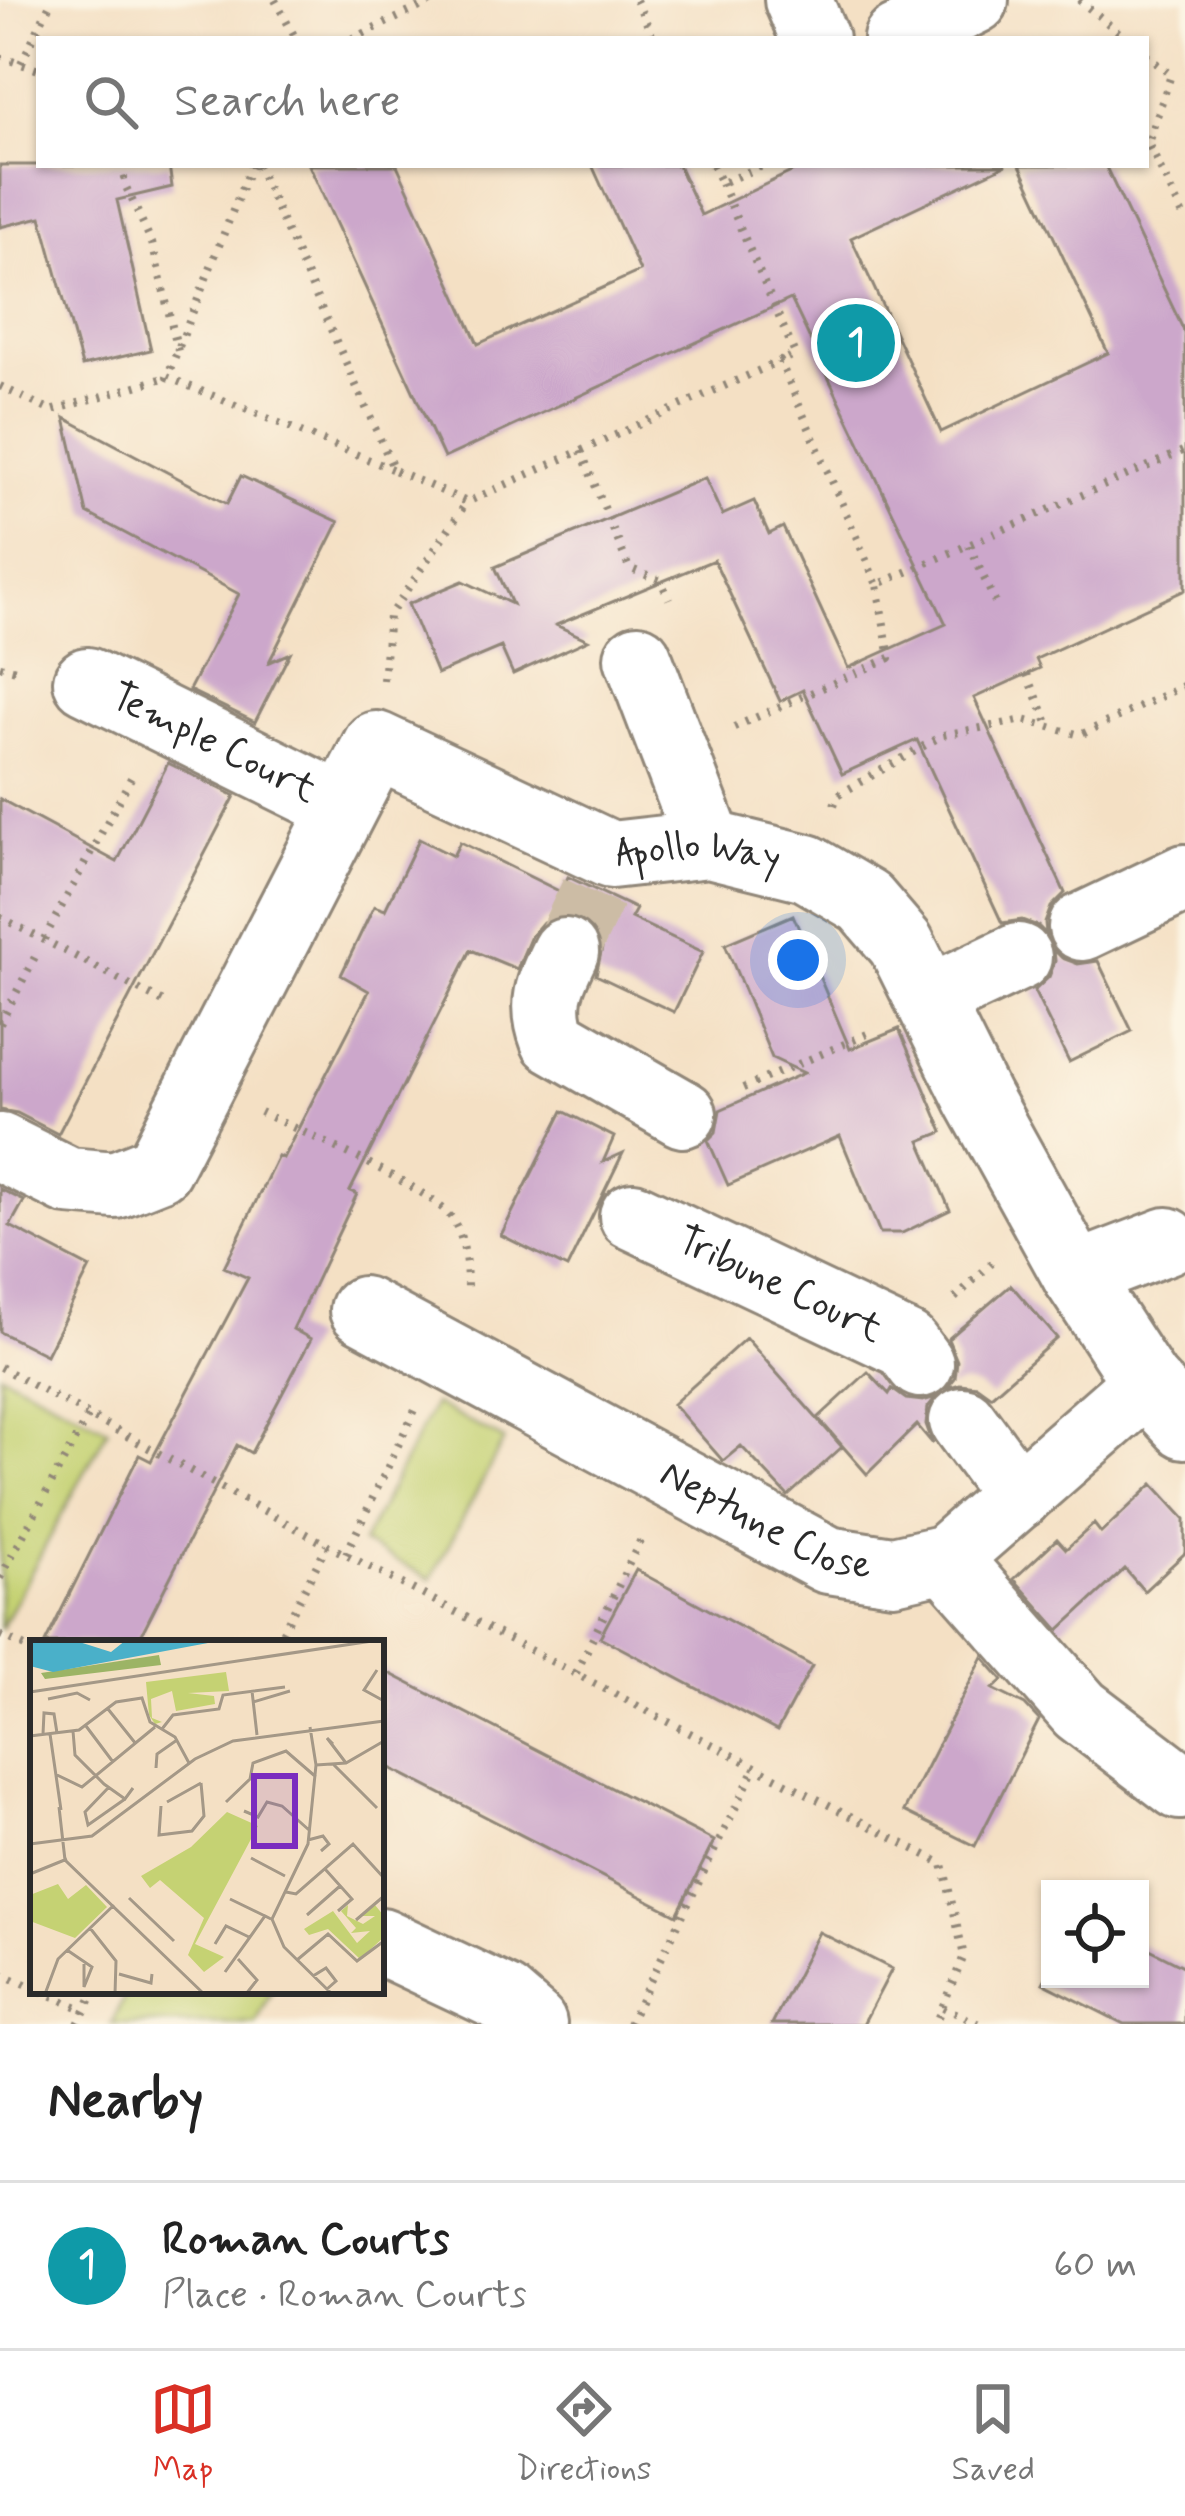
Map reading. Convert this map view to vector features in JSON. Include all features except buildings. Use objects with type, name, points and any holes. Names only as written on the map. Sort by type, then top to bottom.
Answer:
[{"type":"street","points":[[798,0],[814,36]]},
{"type":"street","points":[[903,36],[976,0]]},
{"type":"street","points":[[638,658],[709,844]]},
{"type":"street","name":"Temple Court","points":[[87,681],[342,807]]},
{"type":"street","points":[[0,1147],[68,1180],[115,1185],[158,1168],[376,746]]},
{"type":"street","name":"Apollo Way","points":[[376,746],[603,872],[709,844],[807,868],[865,902],[902,944],[978,1099],[1076,1276],[1165,1404]]},
{"type":"street","points":[[1082,927],[1185,878]]},
{"type":"street","points":[[565,952],[544,995],[545,1018],[554,1040],[683,1114]]},
{"type":"street","points":[[933,1002],[1018,957]]},
{"type":"street","name":"Tribune Court","points":[[633,1216],[913,1354]]},
{"type":"street","points":[[1076,1276],[1167,1240]]},
{"type":"street","name":"Neptune Close","points":[[363,1310],[828,1560],[893,1570],[946,1558],[1018,1496],[1165,1404]]},
{"type":"street","points":[[963,1421],[1018,1496]]},
{"type":"street","points":[[946,1558],[1080,1710],[1180,1786]]},
{"type":"street","points":[[384,1942],[504,1999],[533,2024]]},
{"type":"path","points":[[21,63],[52,0]]},
{"type":"path","points":[[275,0],[294,36]]},
{"type":"path","points":[[358,36],[435,0]]},
{"type":"path","points":[[636,0],[653,36]]},
{"type":"path","points":[[1078,0],[1123,36]]},
{"type":"path","points":[[0,57],[36,69]]},
{"type":"path","points":[[1149,57],[1171,75],[1149,139]]},
{"type":"path","points":[[1149,144],[1185,220]]},
{"type":"path","points":[[123,168],[126,187],[152,243],[178,351]]},
{"type":"path","points":[[167,377],[253,168]]},
{"type":"path","points":[[255,168],[394,470]]},
{"type":"path","points":[[376,746],[389,616],[466,502],[795,355],[714,168]]},
{"type":"path","points":[[721,183],[758,168]]},
{"type":"path","points":[[675,753],[890,658],[877,584],[780,361]]},
{"type":"path","points":[[0,386],[51,411],[167,377],[466,502]]},
{"type":"path","points":[[877,584],[1185,450]]},
{"type":"path","points":[[581,451],[629,568],[662,581],[684,638],[638,658]]},
{"type":"path","points":[[969,545],[995,602]]},
{"type":"path","points":[[1027,674],[1049,725]]},
{"type":"path","points":[[807,868],[838,795],[943,735],[1024,721],[1080,735],[1185,686]]},
{"type":"path","points":[[44,939],[163,718]]},
{"type":"path","points":[[0,917],[224,1034]]},
{"type":"path","points":[[0,1024],[38,953]]},
{"type":"path","points":[[683,1114],[933,1002]]},
{"type":"path","points":[[913,1354],[1043,1214]]},
{"type":"path","points":[[0,1366],[328,1545],[943,1864],[964,1956],[935,2024]]},
{"type":"path","points":[[0,1578],[89,1414]]},
{"type":"path","points":[[576,1673],[672,1476]]},
{"type":"path","points":[[279,1640],[328,1545]]},
{"type":"path","points":[[0,1635],[30,1650]]},
{"type":"path","points":[[628,2024],[756,1766]]},
{"type":"path","points":[[1,1974],[30,1986]]},
{"type":"path","points":[[49,1994],[86,2010]]},
{"type":"path","points":[[78,2024],[94,1994]]},
{"type":"path","points":[[943,2007],[979,2024]]},
{"type":"green space","points":[[0,1373],[108,1429],[0,1630]]},
{"type":"green space","points":[[434,1404],[504,1440],[431,1579],[362,1543]]},
{"type":"green space","points":[[126,1994],[271,1994],[256,2024],[111,2024]]},
{"type":"tunnel","points":[[565,952],[595,889]]},
{"type":"place","name":"Roman Courts","points":[[856,343]]}]
